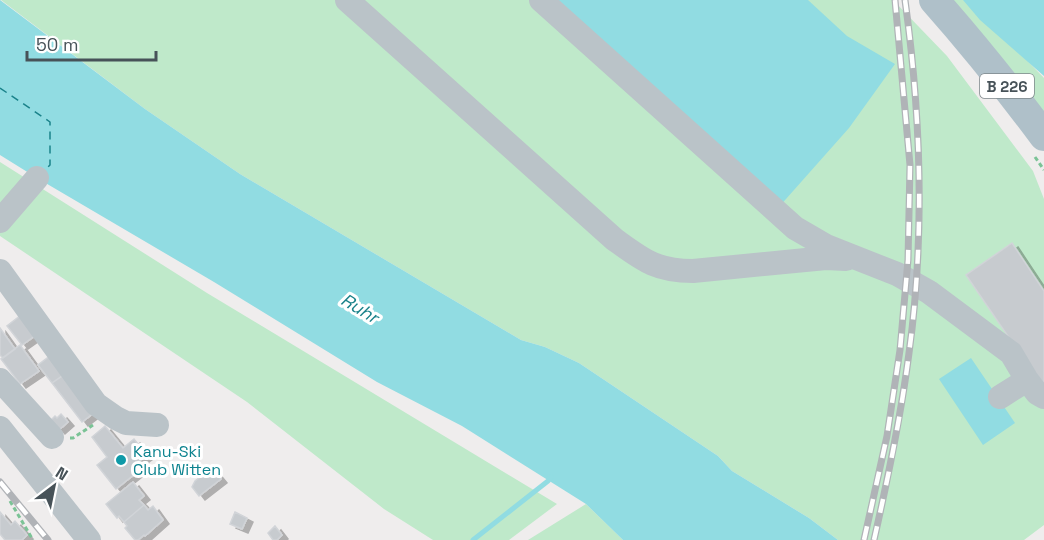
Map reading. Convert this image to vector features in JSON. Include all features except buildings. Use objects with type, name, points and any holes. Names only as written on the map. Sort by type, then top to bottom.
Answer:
[{"type":"main road","name":"B 226","points":[[934,0],[968,37],[1044,136]]},
{"type":"street","points":[[347,0],[614,239],[655,266],[675,271],[693,271],[826,258],[863,261]]},
{"type":"street","points":[[541,0],[795,228],[826,246],[897,274],[928,292],[1011,353],[1027,380],[1037,393],[1044,397]]},
{"type":"street","points":[[0,221],[36,178]]},
{"type":"street","points":[[0,271],[96,404],[126,423],[157,425]]},
{"type":"street","points":[[0,380],[52,437]]},
{"type":"street","points":[[1000,397],[1027,380]]},
{"type":"street","points":[[0,428],[89,540]]},
{"type":"path","points":[[52,437],[73,438],[96,423]]},
{"type":"path","points":[[10,501],[33,540]]},
{"type":"green space","points":[[1,0],[893,0],[947,56],[1033,171],[1044,199],[1044,525],[1024,540],[838,540],[809,518],[732,471],[718,456],[579,363],[545,347],[521,340],[240,174],[145,109]]},
{"type":"green space","points":[[952,0],[969,0],[1044,78],[1044,112],[969,18]]},
{"type":"green space","points":[[0,162],[207,293],[557,504],[509,540],[433,540],[384,509],[247,402],[0,236]]},
{"type":"green space","points":[[586,504],[623,540],[528,540]]},
{"type":"water","name":"Ruhr","points":[[0,0],[145,109],[240,174],[521,340],[545,347],[579,363],[718,456],[732,471],[809,518],[838,540],[623,540],[586,504],[462,426],[377,382],[0,155]]},
{"type":"water","points":[[546,0],[808,0],[847,36],[895,64],[849,128],[778,208]]},
{"type":"water","points":[[963,0],[1044,0],[1044,76],[980,20]]},
{"type":"water","points":[[971,358],[1015,423],[983,445],[939,379]]},
{"type":"waterway","points":[[473,540],[551,477]]},
{"type":"ferry route","points":[[0,88],[50,122],[50,165],[46,169]]},
{"type":"railway","points":[[864,540],[887,436],[900,350],[908,260],[910,165],[895,0]]},
{"type":"railway","points":[[874,540],[902,400],[914,309],[917,265],[918,132],[905,0]]},
{"type":"railway","points":[[0,482],[48,540]]},
{"type":"place","name":"Kanu-Ski Club Witten","points":[[121,460]]}]
